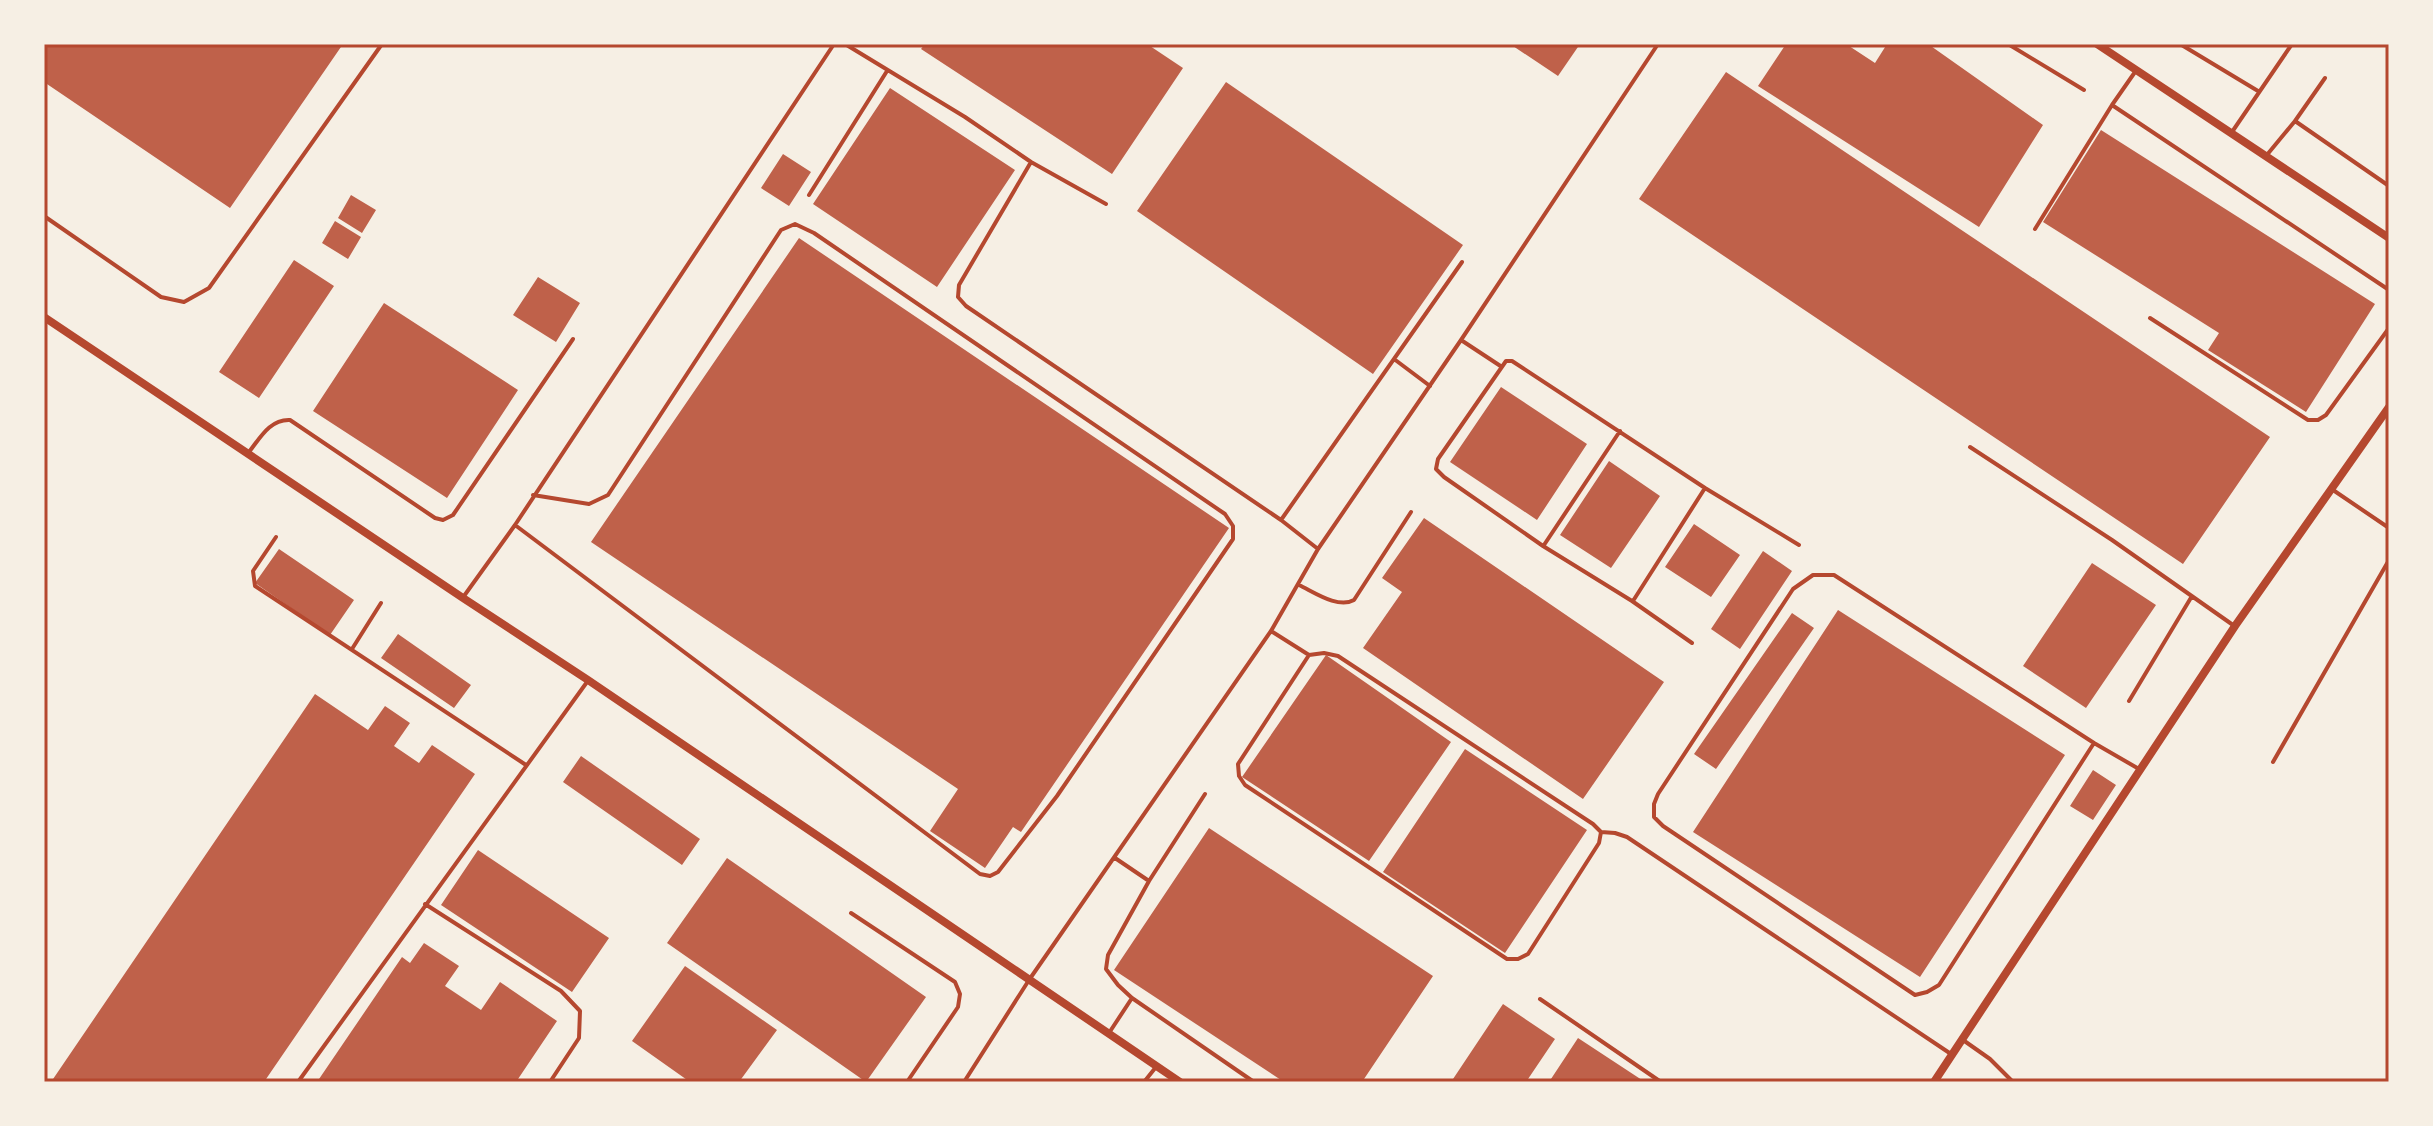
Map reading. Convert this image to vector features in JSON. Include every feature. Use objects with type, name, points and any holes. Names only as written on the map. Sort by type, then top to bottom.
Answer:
[{"type":"street","points":[[2097,44],[2389,238]]},
{"type":"street","points":[[44,317],[588,680],[1180,1082]]},
{"type":"street","points":[[1934,1082],[2235,626],[2389,407]]},
{"type":"lane","points":[[44,216],[161,297],[184,302],[209,288],[382,44]]},
{"type":"lane","points":[[463,598],[515,525],[834,44]]},
{"type":"lane","points":[[845,44],[965,117],[1031,162],[1106,204]]},
{"type":"lane","points":[[964,1082],[1029,980],[1271,631],[1318,549],[1658,44]]},
{"type":"lane","points":[[2008,44],[2084,90]]},
{"type":"lane","points":[[2180,44],[2258,91]]},
{"type":"lane","points":[[2232,132],[2292,44]]},
{"type":"lane","points":[[2035,229],[2136,70]]},
{"type":"lane","points":[[809,195],[887,71]]},
{"type":"lane","points":[[2266,156],[2325,78]]},
{"type":"lane","points":[[2112,105],[2389,290]]},
{"type":"lane","points":[[2295,121],[2389,186]]},
{"type":"lane","points":[[1031,162],[959,285],[958,297],[966,306],[1281,520],[1318,549]]},
{"type":"lane","points":[[515,525],[980,874],[990,876],[998,872],[1057,796],[1233,539],[1233,526],[1225,514],[814,233],[795,224],[781,230],[608,495],[589,504],[533,495]]},
{"type":"lane","points":[[1281,520],[1462,262]]},
{"type":"lane","points":[[2150,318],[2308,420],[2318,420],[2326,415],[2389,328]]},
{"type":"lane","points":[[247,454],[272,425],[283,419],[290,420],[435,518],[443,520],[453,515],[573,339]]},
{"type":"lane","points":[[1461,340],[1502,367]]},
{"type":"lane","points":[[1394,359],[1430,386]]},
{"type":"lane","points":[[1692,643],[1632,601],[1543,546],[1436,469],[1438,459],[1507,360],[1799,545]]},
{"type":"lane","points":[[1543,546],[1620,431]]},
{"type":"lane","points":[[1970,447],[2112,540],[2235,626]]},
{"type":"lane","points":[[1632,601],[1705,488]]},
{"type":"lane","points":[[2331,489],[2389,528]]},
{"type":"lane","points":[[1299,585],[1341,604],[1354,600],[1411,512]]},
{"type":"lane","points":[[276,537],[253,571],[255,586],[526,765]]},
{"type":"lane","points":[[2273,762],[2389,560]]},
{"type":"lane","points":[[2094,743],[1939,985],[1915,995],[1654,817],[1658,794],[1675,768],[1793,589],[1813,575],[1834,575],[2094,743],[2141,769]]},
{"type":"lane","points":[[2129,701],[2192,596]]},
{"type":"lane","points":[[352,649],[381,603]]},
{"type":"lane","points":[[1271,631],[1309,655],[1324,653],[1338,656],[1601,832],[1627,837],[1953,1055]]},
{"type":"lane","points":[[1309,655],[1238,764],[1239,776],[1245,785],[1507,959],[1518,959],[1528,954],[1599,843],[1601,832]]},
{"type":"lane","points":[[298,1082],[588,680]]},
{"type":"lane","points":[[1205,794],[1149,881],[1108,955],[1106,969],[1132,998],[1254,1082]]},
{"type":"lane","points":[[1115,857],[1149,881]]},
{"type":"lane","points":[[425,904],[561,991],[580,1011],[579,1038],[550,1082]]},
{"type":"lane","points":[[851,913],[955,982],[960,994],[958,1007],[907,1082]]},
{"type":"lane","points":[[1108,1035],[1132,998]]},
{"type":"lane","points":[[1540,999],[1661,1082]]},
{"type":"lane","points":[[1963,1040],[1990,1059],[2012,1082]]},
{"type":"lane","points":[[1144,1082],[1156,1067]]},
{"type":"building","points":[[44,44],[343,44],[230,208],[44,82]]},
{"type":"building","points":[[925,44],[1147,44],[1183,68],[1112,174],[921,49]]},
{"type":"building","points":[[1510,44],[1580,44],[1558,76]]},
{"type":"building","points":[[1786,44],[1846,44],[1875,63],[1887,44],[1928,44],[2043,125],[1979,227],[1758,86]]},
{"type":"building","points":[[1726,72],[2270,437],[2183,564],[1639,199]]},
{"type":"building","points":[[1226,82],[1463,245],[1373,374],[1137,211]]},
{"type":"building","points":[[890,88],[1015,170],[937,287],[813,204]]},
{"type":"building","points":[[2101,130],[2375,304],[2306,412],[2208,350],[2219,333],[2043,222]]},
{"type":"building","points":[[783,154],[811,172],[789,206],[761,188]]},
{"type":"building","points":[[351,195],[376,210],[362,233],[338,218]]},
{"type":"building","points":[[335,221],[361,237],[348,259],[322,243]]},
{"type":"building","points":[[799,238],[1229,528],[1021,832],[1013,827],[985,868],[930,831],[958,789],[591,542]]},
{"type":"building","points":[[294,260],[334,286],[259,398],[219,372]]},
{"type":"building","points":[[538,277],[580,303],[556,342],[513,315]]},
{"type":"building","points":[[384,303],[518,390],[447,498],[313,411]]},
{"type":"building","points":[[1501,387],[1587,444],[1537,520],[1450,462]]},
{"type":"building","points":[[1609,461],[1660,496],[1611,568],[1560,535]]},
{"type":"building","points":[[1424,518],[1664,682],[1583,799],[1363,648],[1402,592],[1382,578]]},
{"type":"building","points":[[1694,524],[1740,555],[1711,597],[1665,567]]},
{"type":"building","points":[[279,549],[354,600],[330,635],[255,583]]},
{"type":"building","points":[[1763,551],[1792,571],[1740,649],[1711,629]]},
{"type":"building","points":[[2092,563],[2156,605],[2086,708],[2023,666]]},
{"type":"building","points":[[1838,610],[2065,755],[1920,977],[1693,832]]},
{"type":"building","points":[[1792,613],[1814,628],[1716,769],[1694,754]]},
{"type":"building","points":[[398,634],[471,685],[454,708],[381,658]]},
{"type":"building","points":[[1326,655],[1451,742],[1369,861],[1242,777]]},
{"type":"building","points":[[315,694],[368,730],[385,706],[410,723],[394,746],[419,763],[432,745],[475,774],[264,1082],[51,1082]]},
{"type":"building","points":[[1465,749],[1587,830],[1505,953],[1383,872]]},
{"type":"building","points":[[581,756],[700,839],[682,865],[563,782]]},
{"type":"building","points":[[2093,770],[2116,785],[2093,820],[2070,806]]},
{"type":"building","points":[[1209,828],[1433,976],[1362,1082],[1284,1082],[1114,970]]},
{"type":"building","points":[[478,850],[609,938],[572,992],[441,905]]},
{"type":"building","points":[[727,858],[926,997],[866,1082],[667,943]]},
{"type":"building","points":[[424,943],[459,966],[445,986],[481,1010],[500,982],[557,1021],[516,1082],[317,1082],[402,957],[410,963]]},
{"type":"building","points":[[685,966],[777,1030],[739,1082],[690,1082],[632,1041]]},
{"type":"building","points":[[1503,1004],[1555,1039],[1526,1082],[1451,1082]]},
{"type":"building","points":[[1578,1038],[1645,1082],[1549,1082]]}]
